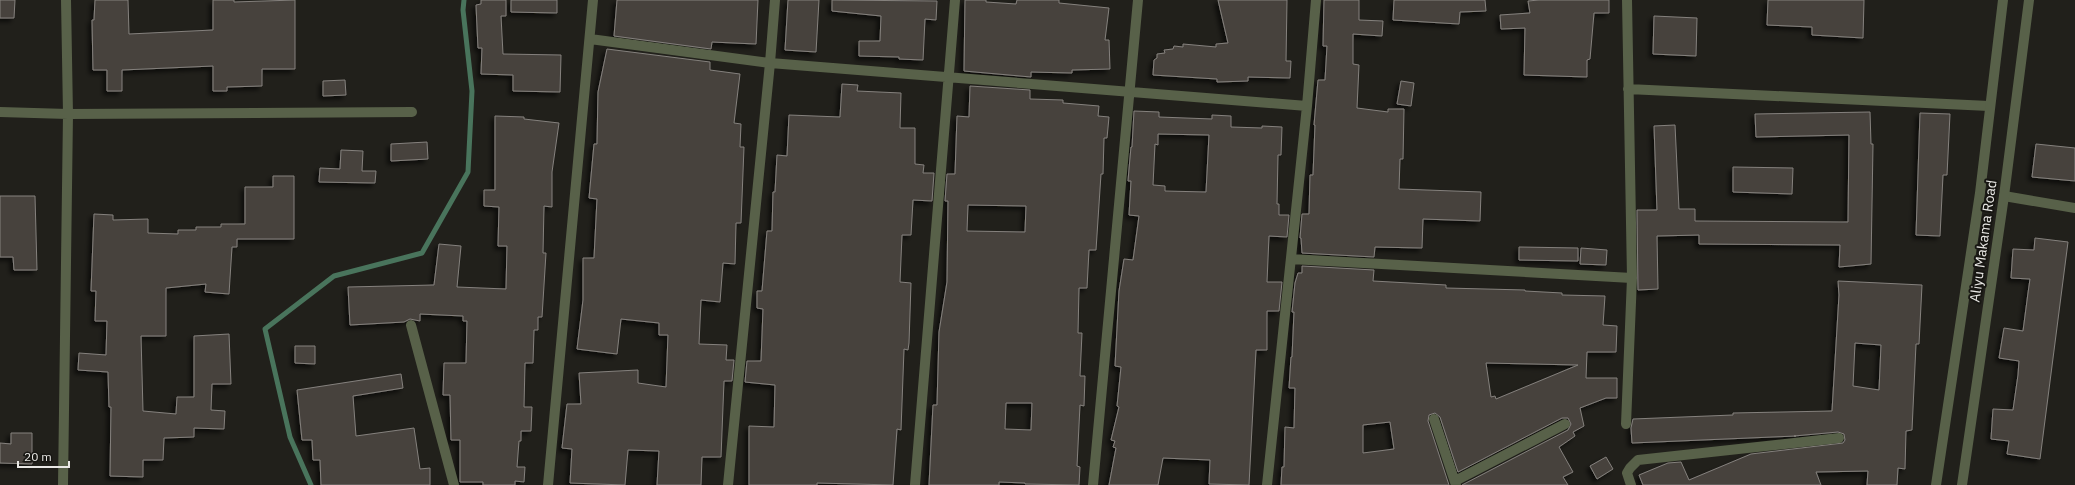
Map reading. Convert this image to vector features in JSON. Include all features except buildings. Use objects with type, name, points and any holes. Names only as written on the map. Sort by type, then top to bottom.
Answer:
[{"type":"street","points":[[63,485],[68,114],[66,0]]},
{"type":"street","points":[[548,485],[593,0]]},
{"type":"street","points":[[728,485],[775,0]]},
{"type":"street","points":[[915,485],[955,0]]},
{"type":"street","points":[[1094,485],[1138,0]]},
{"type":"street","points":[[1267,485],[1307,106],[1316,0]]},
{"type":"street","points":[[1626,424],[1632,278],[1627,0]]},
{"type":"street","name":"Aliyu Makama Road","points":[[1936,485],[1980,193],[1989,106],[2003,0]]},
{"type":"street","name":"Aliyu Makama Road","points":[[1962,485],[2004,196],[2029,0]]},
{"type":"street","points":[[590,39],[770,63],[1307,106]]},
{"type":"street","points":[[1628,89],[1989,106]]},
{"type":"street","points":[[0,112],[68,114],[412,112]]},
{"type":"street","points":[[2004,196],[2075,208]]},
{"type":"street","points":[[1291,259],[1632,278]]},
{"type":"street","points":[[411,325],[454,485]]},
{"type":"street","points":[[1434,419],[1455,483],[1565,424]]},
{"type":"street","points":[[1631,485],[1627,473],[1638,460],[1839,438]]},
{"type":"waterway","points":[[311,485],[290,437],[265,329],[334,276],[422,253],[468,172],[472,91],[463,10],[464,0]]}]
